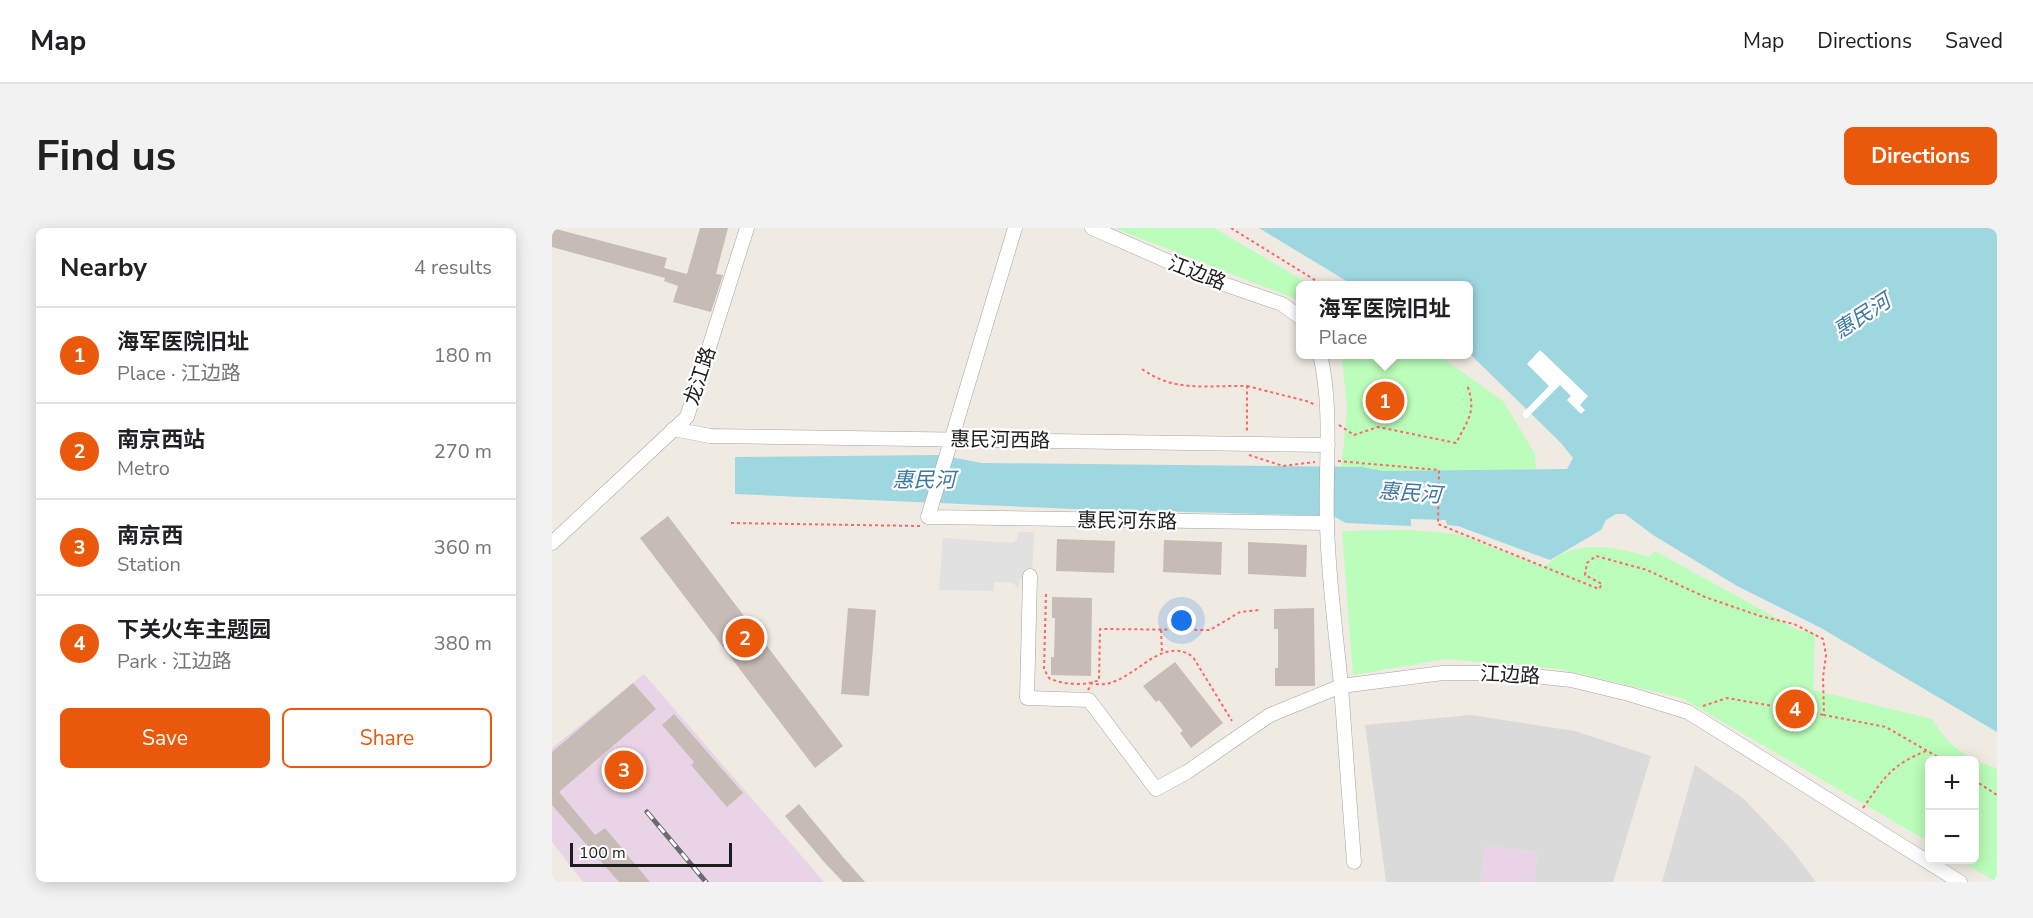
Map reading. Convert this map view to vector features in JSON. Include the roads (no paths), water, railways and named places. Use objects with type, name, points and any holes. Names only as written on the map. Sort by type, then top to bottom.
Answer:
[{"type":"street","name":"龙江路","points":[[552,543],[687,417],[747,228]]},
{"type":"street","points":[[950,442],[1015,228]]},
{"type":"street","name":"江边路","points":[[1092,228],[1206,278],[1282,304],[1296,314]]},
{"type":"street","points":[[1321,359],[1325,374],[1327,415],[1327,523],[1354,862]]},
{"type":"street","name":"惠民河西路","points":[[674,429],[710,436],[950,442],[1328,445]]},
{"type":"street","name":"惠民河东路","points":[[950,442],[929,514],[1327,523]]},
{"type":"street","name":"江边路","points":[[1030,576],[1027,698],[1088,700],[1156,789],[1187,772],[1270,715],[1341,686],[1443,673],[1506,673],[1571,680],[1688,712],[1960,882]]},
{"type":"water","name":"惠民河","points":[[1259,228],[1997,228],[1997,732],[1821,628],[1737,586],[1653,535],[1625,514],[1616,514],[1606,520],[1601,530],[1550,560],[1458,526],[1447,525],[1446,520],[1411,519],[1411,526],[1346,523],[1333,516],[1075,509],[735,494],[735,457],[941,455],[981,463],[1362,467],[1383,471],[1567,469],[1573,458],[1561,443],[1473,357],[1473,281],[1346,281]]},
{"type":"railway","points":[[647,812],[706,882]]},
{"type":"place","name":"海军医院旧址","points":[[1385,401]]},
{"type":"place","name":"南京西站","points":[[745,638]]},
{"type":"place","name":"下关火车主题园","points":[[1795,709]]},
{"type":"place","name":"南京西","points":[[624,770]]}]
